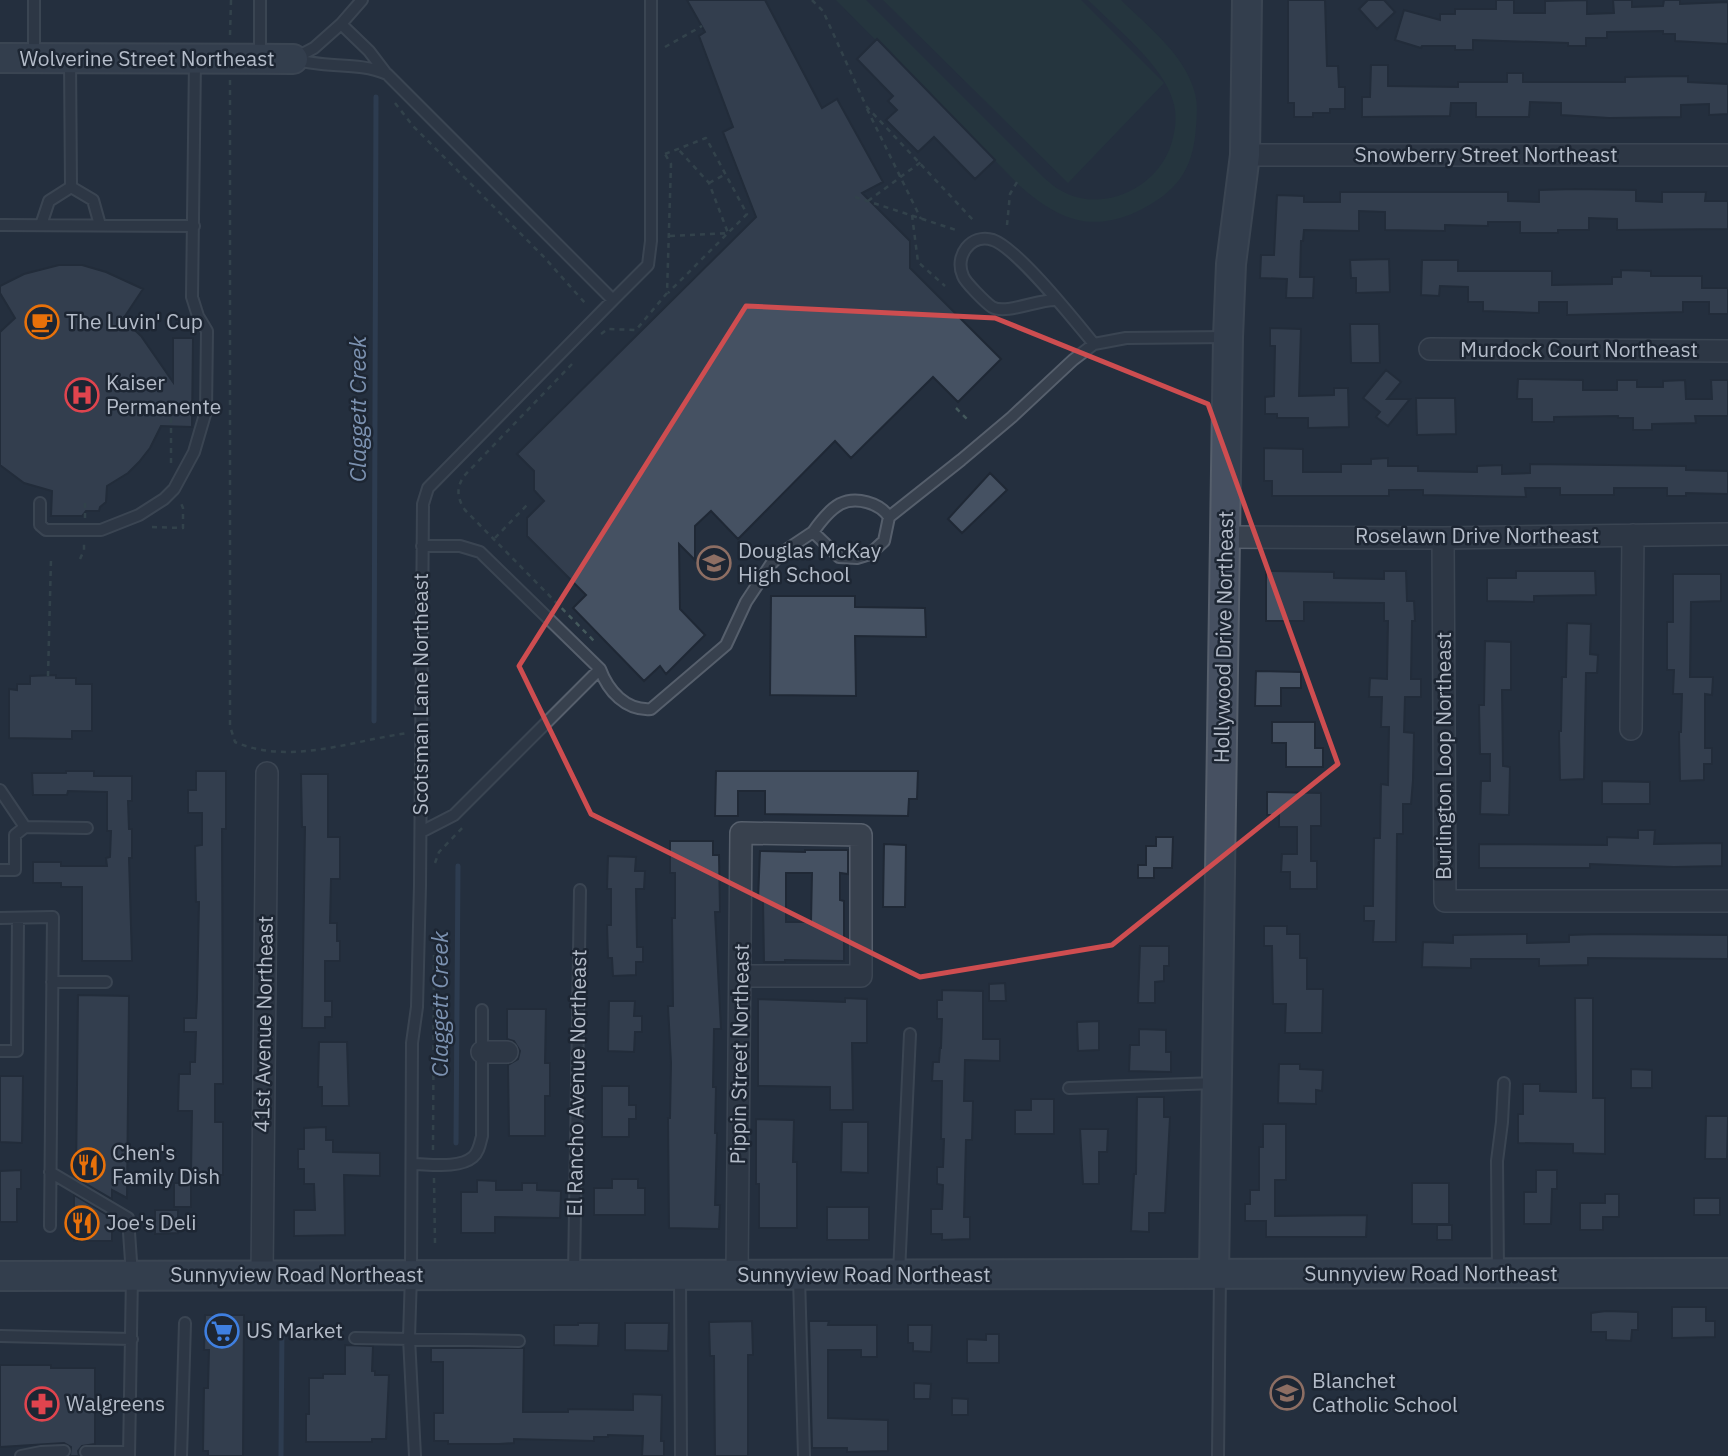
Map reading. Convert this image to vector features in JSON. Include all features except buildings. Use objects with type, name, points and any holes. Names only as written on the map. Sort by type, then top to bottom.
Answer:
[{"type":"main road","name":"Hollywood Drive Northeast","points":[[1217,1274],[1217,1083],[1228,337],[1231,264],[1245,155],[1247,0]]},
{"type":"main road","name":"Wolverine Street Northeast","points":[[0,58],[293,59]]},
{"type":"main road","name":"Sunnyview Road Northeast","points":[[0,1276],[1728,1273]]},
{"type":"street","name":"Snowberry Street Northeast","points":[[1245,155],[1728,155]]},
{"type":"street","name":"Murdock Court Northeast","points":[[1430,349],[1728,351]]},
{"type":"street","name":"Roselawn Drive Northeast","points":[[1225,537],[1443,538],[1728,534]]},
{"type":"street","points":[[1631,729],[1633,535]]},
{"type":"street","name":"Burlington Loop Northeast","points":[[1443,538],[1445,901],[1728,901]]},
{"type":"street","name":"41st Avenue Northeast","points":[[262,1276],[267,772]]},
{"type":"street","name":"Pippin Street Northeast","points":[[737,1275],[741,833],[861,835],[861,976],[741,976]]},
{"type":"street","points":[[482,1052],[506,1052]]},
{"type":"lane","points":[[34,0],[34,58]]},
{"type":"lane","points":[[260,0],[260,59]]},
{"type":"lane","points":[[293,59],[314,48],[341,24],[362,0]]},
{"type":"lane","name":"Scotsman Lane Northeast","points":[[415,1456],[409,1338],[412,1043],[417,1007],[421,832],[423,504],[428,488],[648,265],[651,241],[651,0]]},
{"type":"lane","points":[[341,24],[369,51],[387,74],[613,300]]},
{"type":"lane","points":[[70,58],[71,187]]},
{"type":"lane","points":[[293,59],[311,65],[372,67],[387,74]]},
{"type":"lane","points":[[40,503],[40,525],[46,530],[101,530],[147,510],[164,499],[174,489],[194,452],[206,411],[207,331],[198,316],[192,297],[195,60]]},
{"type":"lane","points":[[41,225],[49,201],[71,187]]},
{"type":"lane","points":[[71,187],[93,200],[100,225]]},
{"type":"lane","points":[[0,225],[194,226]]},
{"type":"lane","points":[[1056,300],[1000,309],[992,307],[964,278],[960,267],[962,254],[968,245],[980,239],[992,240],[1004,246],[1056,300],[1094,344]]},
{"type":"lane","points":[[813,532],[839,557],[858,558],[870,554],[884,541],[889,517],[1012,417],[1094,344],[1126,338],[1228,337]]},
{"type":"lane","points":[[422,546],[452,545],[475,549],[600,669],[604,683],[624,703],[640,710],[651,709],[726,645],[746,602],[771,564],[783,552],[813,532],[840,504],[870,503],[884,510],[889,517]]},
{"type":"lane","points":[[421,832],[454,815],[600,669]]},
{"type":"lane","points":[[0,790],[25,828]]},
{"type":"lane","points":[[0,870],[15,870],[15,835],[25,828],[87,828]]},
{"type":"lane","name":"El Rancho Avenue Northeast","points":[[574,1275],[580,890]]},
{"type":"lane","points":[[0,918],[53,918],[50,1226]]},
{"type":"lane","points":[[0,1051],[17,1051],[18,919]]},
{"type":"lane","points":[[52,982],[106,982]]},
{"type":"lane","points":[[412,1164],[458,1163],[473,1157],[478,1150],[482,1136],[482,1010]]},
{"type":"lane","points":[[899,1276],[910,1034]]},
{"type":"lane","points":[[1069,1088],[1217,1083]]},
{"type":"lane","points":[[1498,1273],[1497,1161],[1504,1083]]},
{"type":"lane","points":[[50,1172],[128,1218],[132,1275],[129,1454],[86,1452]]},
{"type":"lane","points":[[1217,1274],[1218,1456]]},
{"type":"lane","points":[[680,1275],[681,1456]]},
{"type":"lane","points":[[799,1275],[804,1456]]},
{"type":"lane","points":[[181,1456],[185,1323]]},
{"type":"lane","points":[[0,1336],[132,1339]]},
{"type":"lane","points":[[355,1338],[519,1341]]},
{"type":"lane","points":[[21,1456],[34,1452],[64,1451]]},
{"type":"path","points":[[231,0],[232,734],[235,742],[251,749],[281,752],[323,749],[407,733],[421,733]]},
{"type":"path","points":[[812,0],[823,11],[921,219]]},
{"type":"path","points":[[663,49],[702,26]]},
{"type":"path","points":[[389,97],[585,303]]},
{"type":"path","points":[[866,106],[973,220]]},
{"type":"path","points":[[600,334],[608,329],[636,330],[667,293],[747,214],[706,138],[665,154]]},
{"type":"path","points":[[678,149],[709,183],[728,233]]},
{"type":"path","points":[[867,201],[920,162]]},
{"type":"path","points":[[667,293],[671,164]]},
{"type":"path","points":[[709,183],[726,175]]},
{"type":"path","points":[[1007,225],[1010,194],[1017,182]]},
{"type":"path","points":[[855,197],[956,230]]},
{"type":"path","points":[[912,215],[918,262],[945,286]]},
{"type":"path","points":[[669,236],[728,233]]},
{"type":"path","points":[[576,359],[460,482],[458,492],[459,501],[601,650]]},
{"type":"path","points":[[170,408],[171,468]]},
{"type":"path","points":[[956,408],[967,419]]},
{"type":"path","points":[[494,539],[529,503]]},
{"type":"path","points":[[48,676],[51,559]]},
{"type":"path","points":[[435,864],[445,845],[472,818]]},
{"type":"path","points":[[434,945],[435,1244]]},
{"type":"highlighted area","points":[[746,306],[995,318],[1208,404],[1338,764],[1112,945],[920,977],[591,814],[519,666]]},
{"type":"green space","points":[[836,0],[866,0],[1053,186],[1076,197],[1092,199],[1124,194],[1152,176],[1170,148],[1174,131],[1173,101],[1160,74],[1137,47],[1088,0],[1121,0],[1173,52],[1189,77],[1197,104],[1194,143],[1186,168],[1180,179],[1162,197],[1129,215],[1113,220],[1089,222],[1059,213],[1020,186]]},
{"type":"green space","points":[[883,0],[1081,0],[1164,83],[1068,183]]},
{"type":"waterway","name":"Claggett Creek","points":[[374,721],[376,97]]},
{"type":"waterway","name":"Claggett Creek","points":[[456,1143],[458,866]]},
{"type":"waterway","name":"Claggett Creek","points":[[281,1456],[282,1325]]},
{"type":"place","name":"The Luvin' Cup","points":[[42,322]]},
{"type":"place","name":"Kaiser Permanente","points":[[82,395]]},
{"type":"place","name":"Douglas McKay High School","points":[[714,563]]},
{"type":"place","name":"Chen's Family Dish","points":[[88,1165]]},
{"type":"place","name":"Joe's Deli","points":[[82,1223]]},
{"type":"place","name":"US Market","points":[[222,1331]]},
{"type":"place","name":"Blanchet Catholic School","points":[[1287,1393]]},
{"type":"place","name":"Walgreens","points":[[42,1404]]}]
